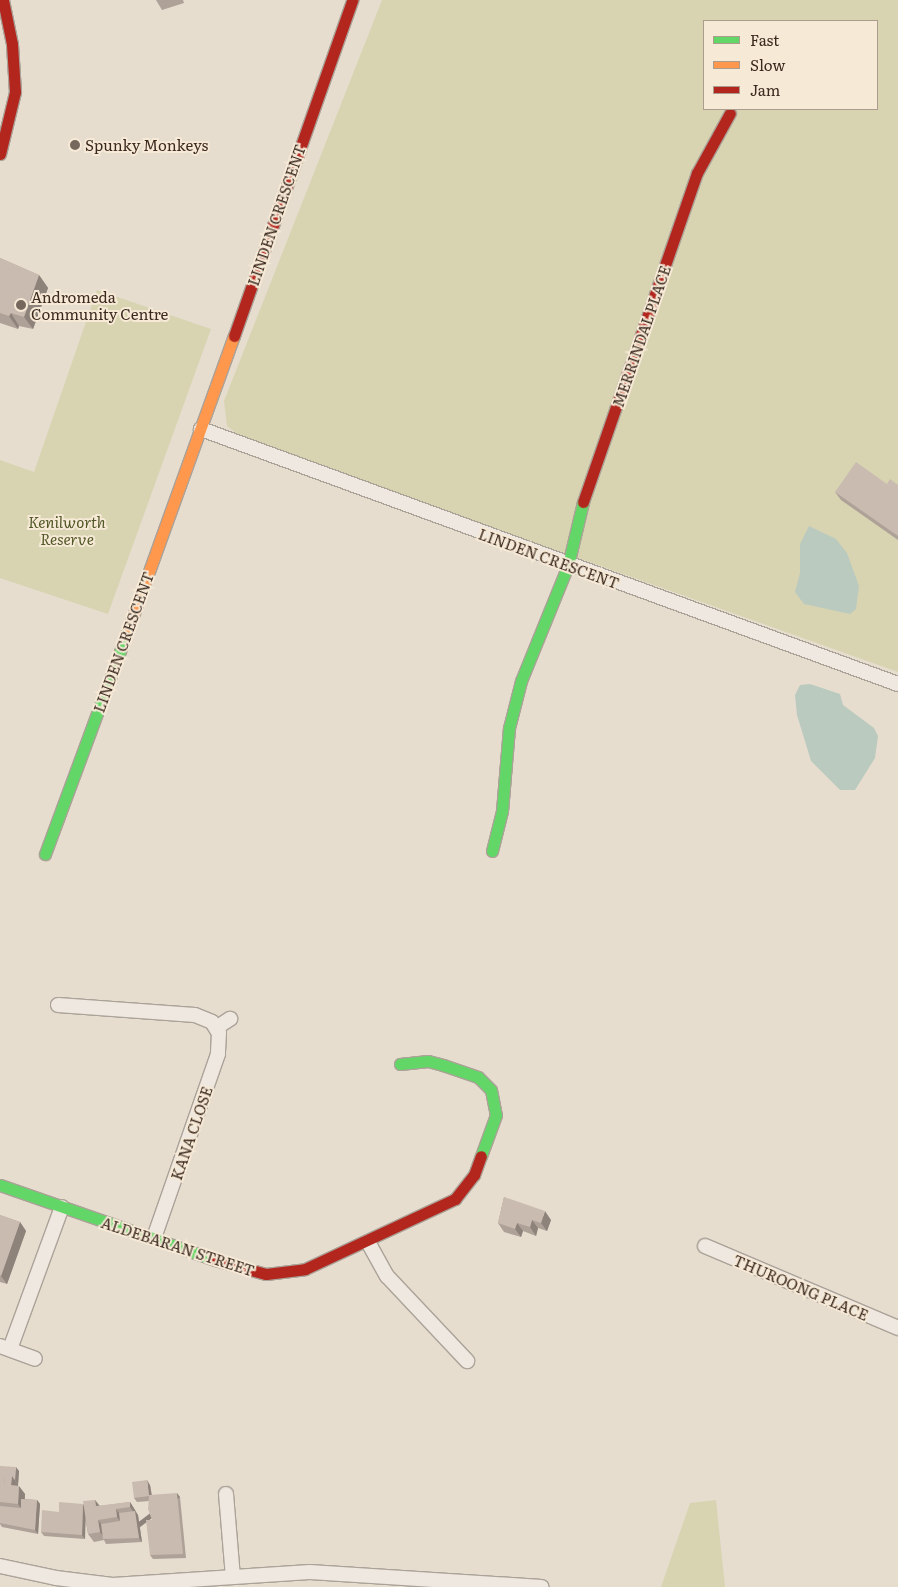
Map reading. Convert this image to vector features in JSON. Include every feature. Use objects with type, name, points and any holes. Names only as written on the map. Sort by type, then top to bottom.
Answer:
[{"type":"street","points":[[0,154],[9,127],[15,92],[12,44],[3,0]]},
{"type":"street","name":"LINDEN CRESCENT","points":[[45,854],[201,429],[352,0]]},
{"type":"street","name":"MERRINDAL PLACE","points":[[492,851],[502,810],[509,728],[521,681],[568,565],[575,528],[697,173],[730,113]]},
{"type":"street","name":"LINDEN CRESCENT","points":[[201,429],[568,565],[898,684]]},
{"type":"street","points":[[58,1006],[195,1015],[207,1019],[216,1028],[230,1019]]},
{"type":"street","name":"KANA CLOSE","points":[[154,1238],[218,1054],[220,1039],[216,1028]]},
{"type":"street","name":"ALDEBARAN STREET","points":[[0,1185],[243,1270],[266,1274],[305,1269],[368,1242],[460,1194],[478,1167],[496,1115],[494,1096],[478,1077],[428,1061],[400,1064]]},
{"type":"street","points":[[35,1358],[5,1348],[62,1207]]},
{"type":"street","points":[[368,1242],[387,1276],[468,1361]]},
{"type":"street","name":"THUROONG PLACE","points":[[705,1246],[898,1328]]},
{"type":"street","points":[[226,1494],[233,1577]]},
{"type":"street","points":[[0,1566],[56,1578],[113,1584],[339,1573],[542,1587]]},
{"type":"green space","points":[[382,0],[898,0],[898,672],[242,438],[227,426],[224,401]]},
{"type":"green space","name":"Kenilworth Reserve","points":[[97,290],[211,329],[108,614],[0,578],[0,460],[34,472]]},
{"type":"green space","points":[[716,1500],[725,1587],[661,1587],[690,1503]]},
{"type":"shaded area","points":[[809,526],[836,539],[847,553],[859,586],[856,609],[850,614],[804,604],[795,592],[800,573],[800,544]]},
{"type":"shaded area","points":[[810,684],[840,694],[843,705],[874,728],[878,736],[875,758],[855,790],[840,790],[811,761],[797,715],[795,695],[800,685]]},
{"type":"building","points":[[0,258],[39,275],[24,317],[11,313],[9,316],[0,313]]},
{"type":"building","points":[[856,462],[887,484],[890,479],[898,485],[898,536],[835,492]]},
{"type":"building","points":[[504,1197],[545,1211],[541,1223],[532,1220],[530,1227],[517,1223],[515,1229],[498,1223]]},
{"type":"building","points":[[0,1215],[20,1222],[1,1276],[0,1275]]},
{"type":"building","points":[[0,1466],[16,1467],[15,1480],[12,1476],[5,1476],[4,1485],[0,1485]]},
{"type":"building","points":[[5,1476],[12,1476],[11,1485],[19,1486],[18,1504],[0,1502],[0,1485],[4,1485]]},
{"type":"building","points":[[147,1480],[149,1495],[177,1493],[183,1554],[150,1555],[146,1520],[152,1520],[148,1509],[149,1496],[134,1498],[132,1482]]},
{"type":"building","points":[[21,1499],[37,1500],[35,1530],[0,1523],[0,1506],[21,1508]]},
{"type":"building","points":[[95,1500],[96,1506],[130,1502],[130,1507],[116,1509],[117,1517],[98,1520],[100,1532],[88,1534],[83,1501]]},
{"type":"building","points":[[59,1502],[83,1504],[82,1535],[41,1532],[42,1510],[59,1512]]},
{"type":"building","points":[[135,1511],[139,1538],[103,1539],[101,1524],[120,1521],[119,1513]]},
{"type":"traffic: fast","points":[[492,851],[502,811],[509,728],[521,681],[568,565],[583,502]]},
{"type":"traffic: fast","points":[[45,854],[129,627]]},
{"type":"traffic: fast","points":[[400,1064],[428,1061],[443,1065],[478,1077],[491,1090],[496,1115],[481,1156]]},
{"type":"traffic: fast","points":[[0,1185],[215,1260]]},
{"type":"traffic: slow","points":[[129,627],[234,336]]},
{"type":"traffic: jam","points":[[0,154],[15,92],[12,44],[3,0]]},
{"type":"traffic: jam","points":[[234,336],[352,0]]},
{"type":"traffic: jam","points":[[583,502],[697,173],[730,113]]},
{"type":"traffic: jam","points":[[215,1260],[266,1274],[305,1269],[455,1199],[474,1175],[481,1156]]},
{"type":"place","name":"Spunky Monkeys","points":[[75,145]]},
{"type":"place","name":"Andromeda Community Centre","points":[[21,305]]}]
